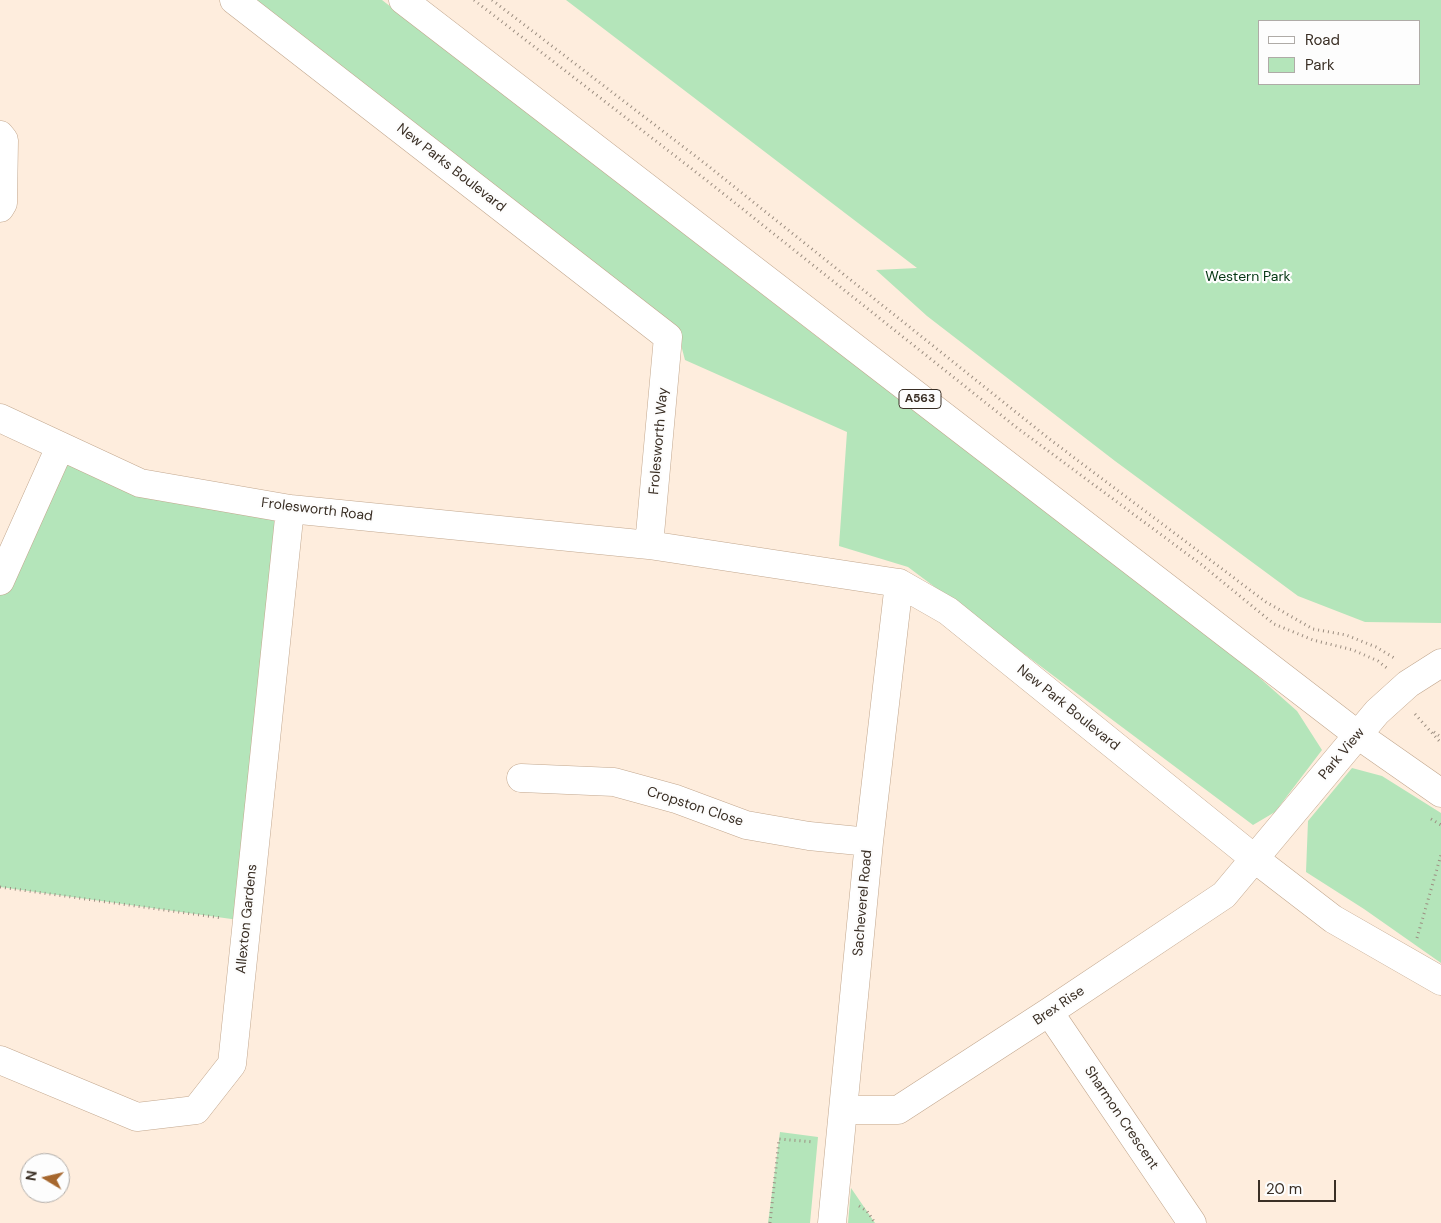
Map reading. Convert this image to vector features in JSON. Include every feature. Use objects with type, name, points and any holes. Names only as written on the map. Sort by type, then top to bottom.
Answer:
[{"type":"main road","name":"New Parks Boulevard","points":[[234,0],[668,337]]},
{"type":"main road","name":"A563","points":[[403,0],[1358,735],[1441,793]]},
{"type":"main road","points":[[0,135],[4,140],[3,203],[0,208]]},
{"type":"main road","name":"Frolesworth Way","points":[[649,545],[668,337]]},
{"type":"main road","name":"Frolesworth Road","points":[[0,418],[140,482],[290,509],[649,545]]},
{"type":"main road","points":[[0,581],[60,447]]},
{"type":"main road","name":"Allexton Gardens","points":[[0,1060],[137,1118],[196,1110],[232,1064],[290,509]]},
{"type":"main road","name":"New Park Boulevard","points":[[649,545],[899,583],[948,611],[1255,859],[1333,918],[1441,981]]},
{"type":"main road","name":"Sacheverel Road","points":[[832,1223],[869,842],[899,583]]},
{"type":"main road","name":"Park View","points":[[1255,859],[1377,712],[1423,674]]},
{"type":"main road","name":"Cropston Close","points":[[521,778],[614,782],[676,799],[746,824],[809,836],[869,842]]},
{"type":"main road","name":"Brex Rise","points":[[844,1110],[898,1110],[1050,1012],[1224,895],[1255,859]]},
{"type":"main road","name":"Sharmon Crescent","points":[[1050,1012],[1192,1223]]},
{"type":"path","points":[[474,0],[702,177],[1016,427],[1202,565],[1274,624],[1313,640],[1353,650],[1378,661],[1423,674]]},
{"type":"path","points":[[492,0],[707,165],[1052,441],[1266,602],[1313,628],[1346,635],[1376,647],[1423,674]]},
{"type":"path","points":[[1423,674],[1415,715],[1441,737]]},
{"type":"path","points":[[1429,728],[1441,743]]},
{"type":"path","points":[[1410,963],[1441,855]]},
{"type":"path","points":[[0,887],[246,921]]},
{"type":"path","points":[[770,1223],[779,1139],[840,1144]]},
{"type":"green space","points":[[254,0],[382,0],[829,346],[1110,545],[1297,711],[1322,750],[1275,812],[1253,825],[908,567],[839,546],[847,432],[685,360],[676,326]]},
{"type":"green space","name":"Western Park","points":[[566,0],[1441,0],[1441,623],[1365,622],[1298,596],[1115,461],[927,316],[876,270],[917,268]]},
{"type":"green space","points":[[60,447],[290,509],[246,921],[0,887],[0,581]]},
{"type":"green space","points":[[1352,768],[1382,776],[1441,813],[1441,963],[1364,909],[1306,872],[1308,821]]},
{"type":"green space","points":[[780,1132],[818,1137],[810,1223],[768,1223]]},
{"type":"green space","points":[[851,1188],[875,1223],[848,1223]]}]
